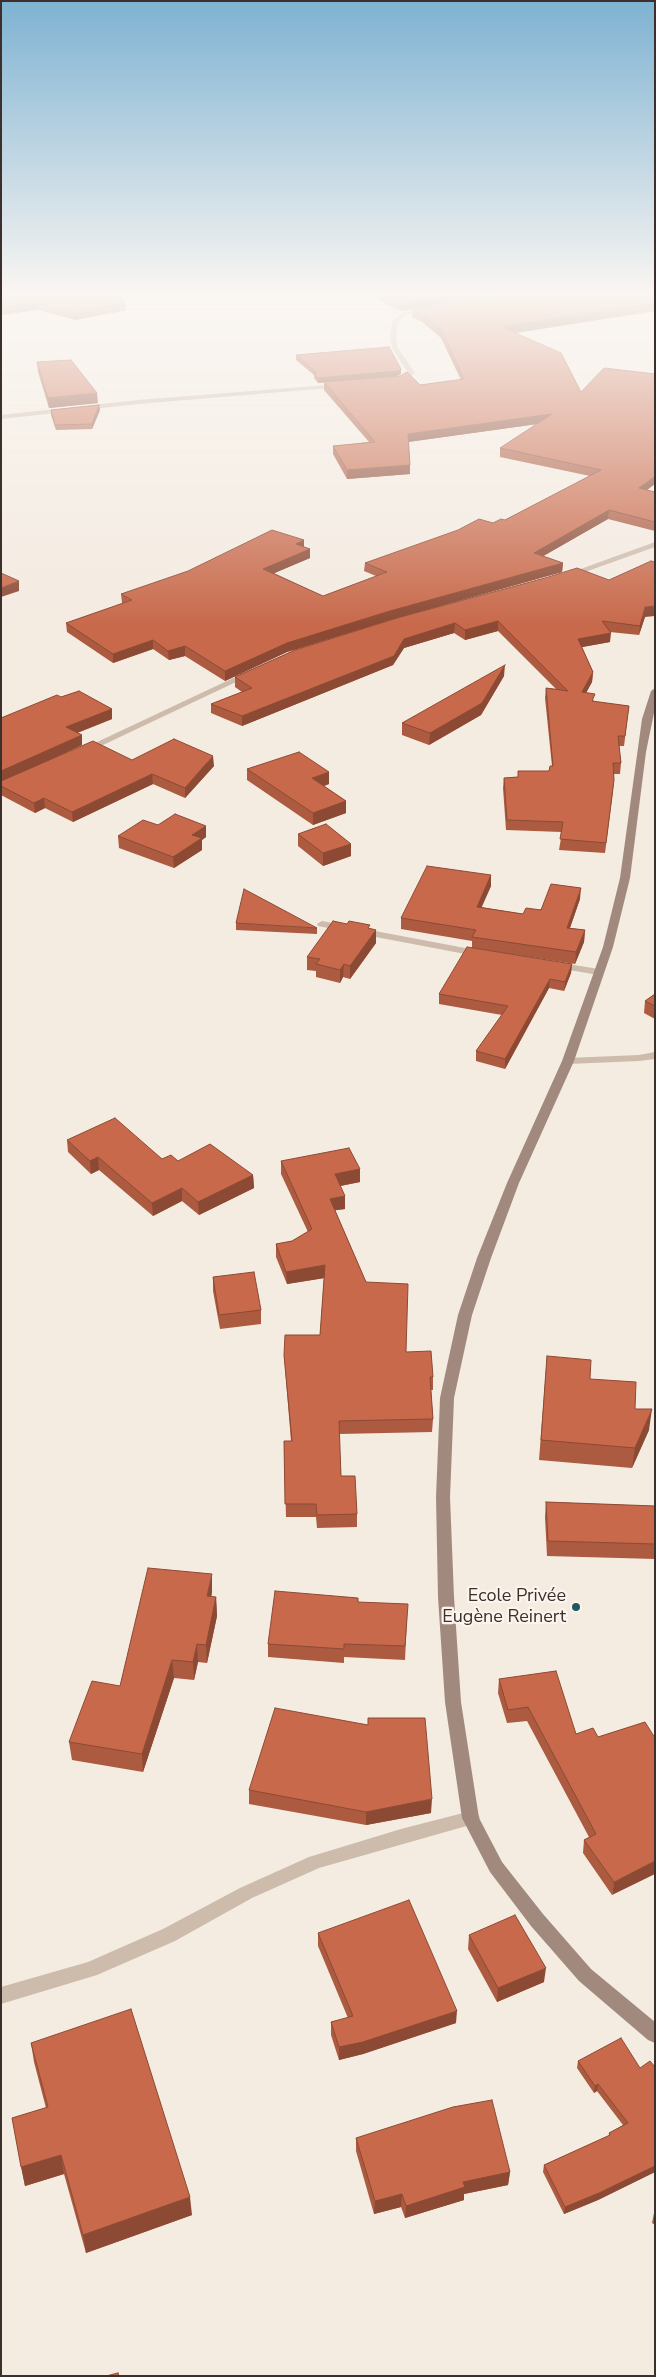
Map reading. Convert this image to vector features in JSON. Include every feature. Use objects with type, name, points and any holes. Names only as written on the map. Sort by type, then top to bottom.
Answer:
[{"type":"street","points":[[1,418],[130,403]]},
{"type":"street","points":[[559,578],[655,544]]},
{"type":"street","points":[[71,756],[258,670]]},
{"type":"street","points":[[655,691],[646,719],[625,878],[599,972],[568,1061],[520,1166],[484,1258],[465,1315],[447,1398],[443,1497],[446,1597],[453,1702],[472,1818],[496,1867],[537,1920],[585,1975],[655,2034]]},
{"type":"street","points":[[322,924],[492,956]]},
{"type":"street","points":[[541,963],[599,972]]},
{"type":"street","points":[[568,1061],[639,1058],[655,1055]]},
{"type":"street","points":[[1,1996],[91,1969],[117,1958],[169,1935],[246,1893],[315,1862],[401,1836],[472,1818]]},
{"type":"building","points":[[342,403],[655,403],[655,476],[639,488],[655,492],[655,522],[609,510],[534,553],[563,563],[390,611],[287,643],[225,671],[185,646],[168,651],[153,640],[113,654],[66,623],[132,600],[121,594],[188,571],[272,530],[304,540],[296,544],[310,549],[263,569],[323,596],[387,572],[365,563],[458,530],[479,519],[493,523],[501,519],[505,520],[601,470],[500,448],[552,414],[408,434],[410,465],[347,470],[333,446],[375,442]]},
{"type":"building","points":[[99,405],[92,424],[55,425],[51,410]]},
{"type":"building","points":[[651,561],[655,562],[655,606],[645,607],[640,626],[602,621],[611,633],[578,639],[593,672],[582,692],[595,694],[592,701],[629,706],[625,736],[618,736],[621,763],[613,763],[614,780],[606,843],[560,839],[563,822],[507,820],[504,778],[518,777],[518,771],[549,771],[550,766],[553,766],[546,688],[568,691],[498,621],[465,630],[455,623],[404,639],[394,656],[242,716],[211,704],[252,688],[235,677],[295,650],[397,618],[577,568],[609,580]]},
{"type":"building","points":[[1,573],[19,581],[1,588]]},
{"type":"building","points":[[505,665],[482,703],[430,733],[402,723]]},
{"type":"building","points":[[79,691],[112,709],[66,727],[82,735],[1,771],[1,718],[57,695],[61,697]]},
{"type":"building","points":[[174,739],[213,756],[185,788],[152,774],[72,812],[44,798],[34,803],[1,786],[1,781],[93,741],[132,760]]},
{"type":"building","points":[[299,752],[329,772],[312,778],[346,801],[313,813],[247,769]]},
{"type":"building","points":[[175,814],[206,826],[192,835],[202,838],[173,857],[118,836],[143,820],[158,825]]},
{"type":"building","points":[[326,824],[351,844],[323,853],[298,834]]},
{"type":"building","points":[[427,866],[491,875],[477,907],[523,914],[526,908],[541,910],[551,884],[581,888],[567,928],[585,930],[576,952],[472,937],[476,930],[401,918]]},
{"type":"building","points":[[244,889],[317,928],[236,923]]},
{"type":"building","points":[[333,921],[347,924],[349,921],[370,925],[368,928],[376,930],[350,966],[344,964],[340,970],[316,964],[320,959],[307,957]]},
{"type":"building","points":[[467,947],[572,964],[565,982],[550,979],[505,1059],[476,1051],[508,1006],[439,994]]},
{"type":"building","points":[[655,994],[655,1006],[645,1001]]},
{"type":"building","points":[[115,1118],[162,1159],[171,1155],[178,1161],[210,1144],[253,1175],[198,1202],[182,1188],[152,1203],[98,1157],[90,1161],[67,1140]]},
{"type":"building","points":[[349,1148],[360,1169],[335,1174],[345,1196],[330,1199],[366,1282],[408,1284],[406,1352],[431,1351],[433,1377],[430,1377],[433,1419],[339,1421],[341,1476],[355,1476],[357,1514],[317,1515],[316,1504],[285,1504],[284,1441],[292,1441],[284,1355],[285,1335],[320,1335],[325,1265],[286,1272],[276,1244],[292,1241],[312,1229],[281,1161]]},
{"type":"building","points":[[254,1272],[261,1310],[219,1315],[213,1277]]},
{"type":"building","points":[[547,1356],[591,1360],[590,1379],[636,1382],[635,1409],[652,1409],[635,1448],[541,1440]]},
{"type":"building","points":[[546,1502],[655,1506],[655,1544],[548,1541]]},
{"type":"building","points":[[148,1568],[212,1574],[207,1596],[216,1597],[206,1645],[197,1644],[193,1662],[172,1660],[142,1754],[69,1742],[92,1681],[120,1686]]},
{"type":"building","points":[[275,1591],[358,1598],[358,1602],[408,1604],[405,1646],[344,1644],[344,1649],[268,1644]]},
{"type":"building","points":[[556,1671],[576,1734],[593,1728],[598,1737],[645,1722],[655,1738],[655,1861],[614,1882],[584,1840],[596,1834],[528,1707],[508,1710],[499,1679]]},
{"type":"building","points":[[275,1708],[368,1725],[368,1718],[425,1718],[432,1799],[366,1812],[249,1790]]},
{"type":"building","points":[[409,1900],[457,2011],[363,2042],[339,2047],[331,2022],[353,2016],[318,1933]]},
{"type":"building","points":[[515,1915],[546,1968],[498,1988],[469,1935]]},
{"type":"building","points":[[131,2009],[190,2197],[83,2235],[61,2155],[21,2167],[12,2118],[48,2107],[31,2043]]},
{"type":"building","points":[[621,2038],[640,2068],[650,2061],[655,2067],[655,2166],[565,2207],[544,2165],[610,2135],[609,2133],[628,2123],[598,2084],[595,2086],[578,2061]]},
{"type":"building","points":[[492,2100],[510,2172],[463,2182],[465,2187],[406,2206],[402,2194],[375,2201],[356,2138],[453,2107]]},
{"type":"building","points":[[118,2373],[119,2376],[106,2376]]},
{"type":"place","name":"Ecole Privée Eugène Reinert","points":[[576,1607]]}]
